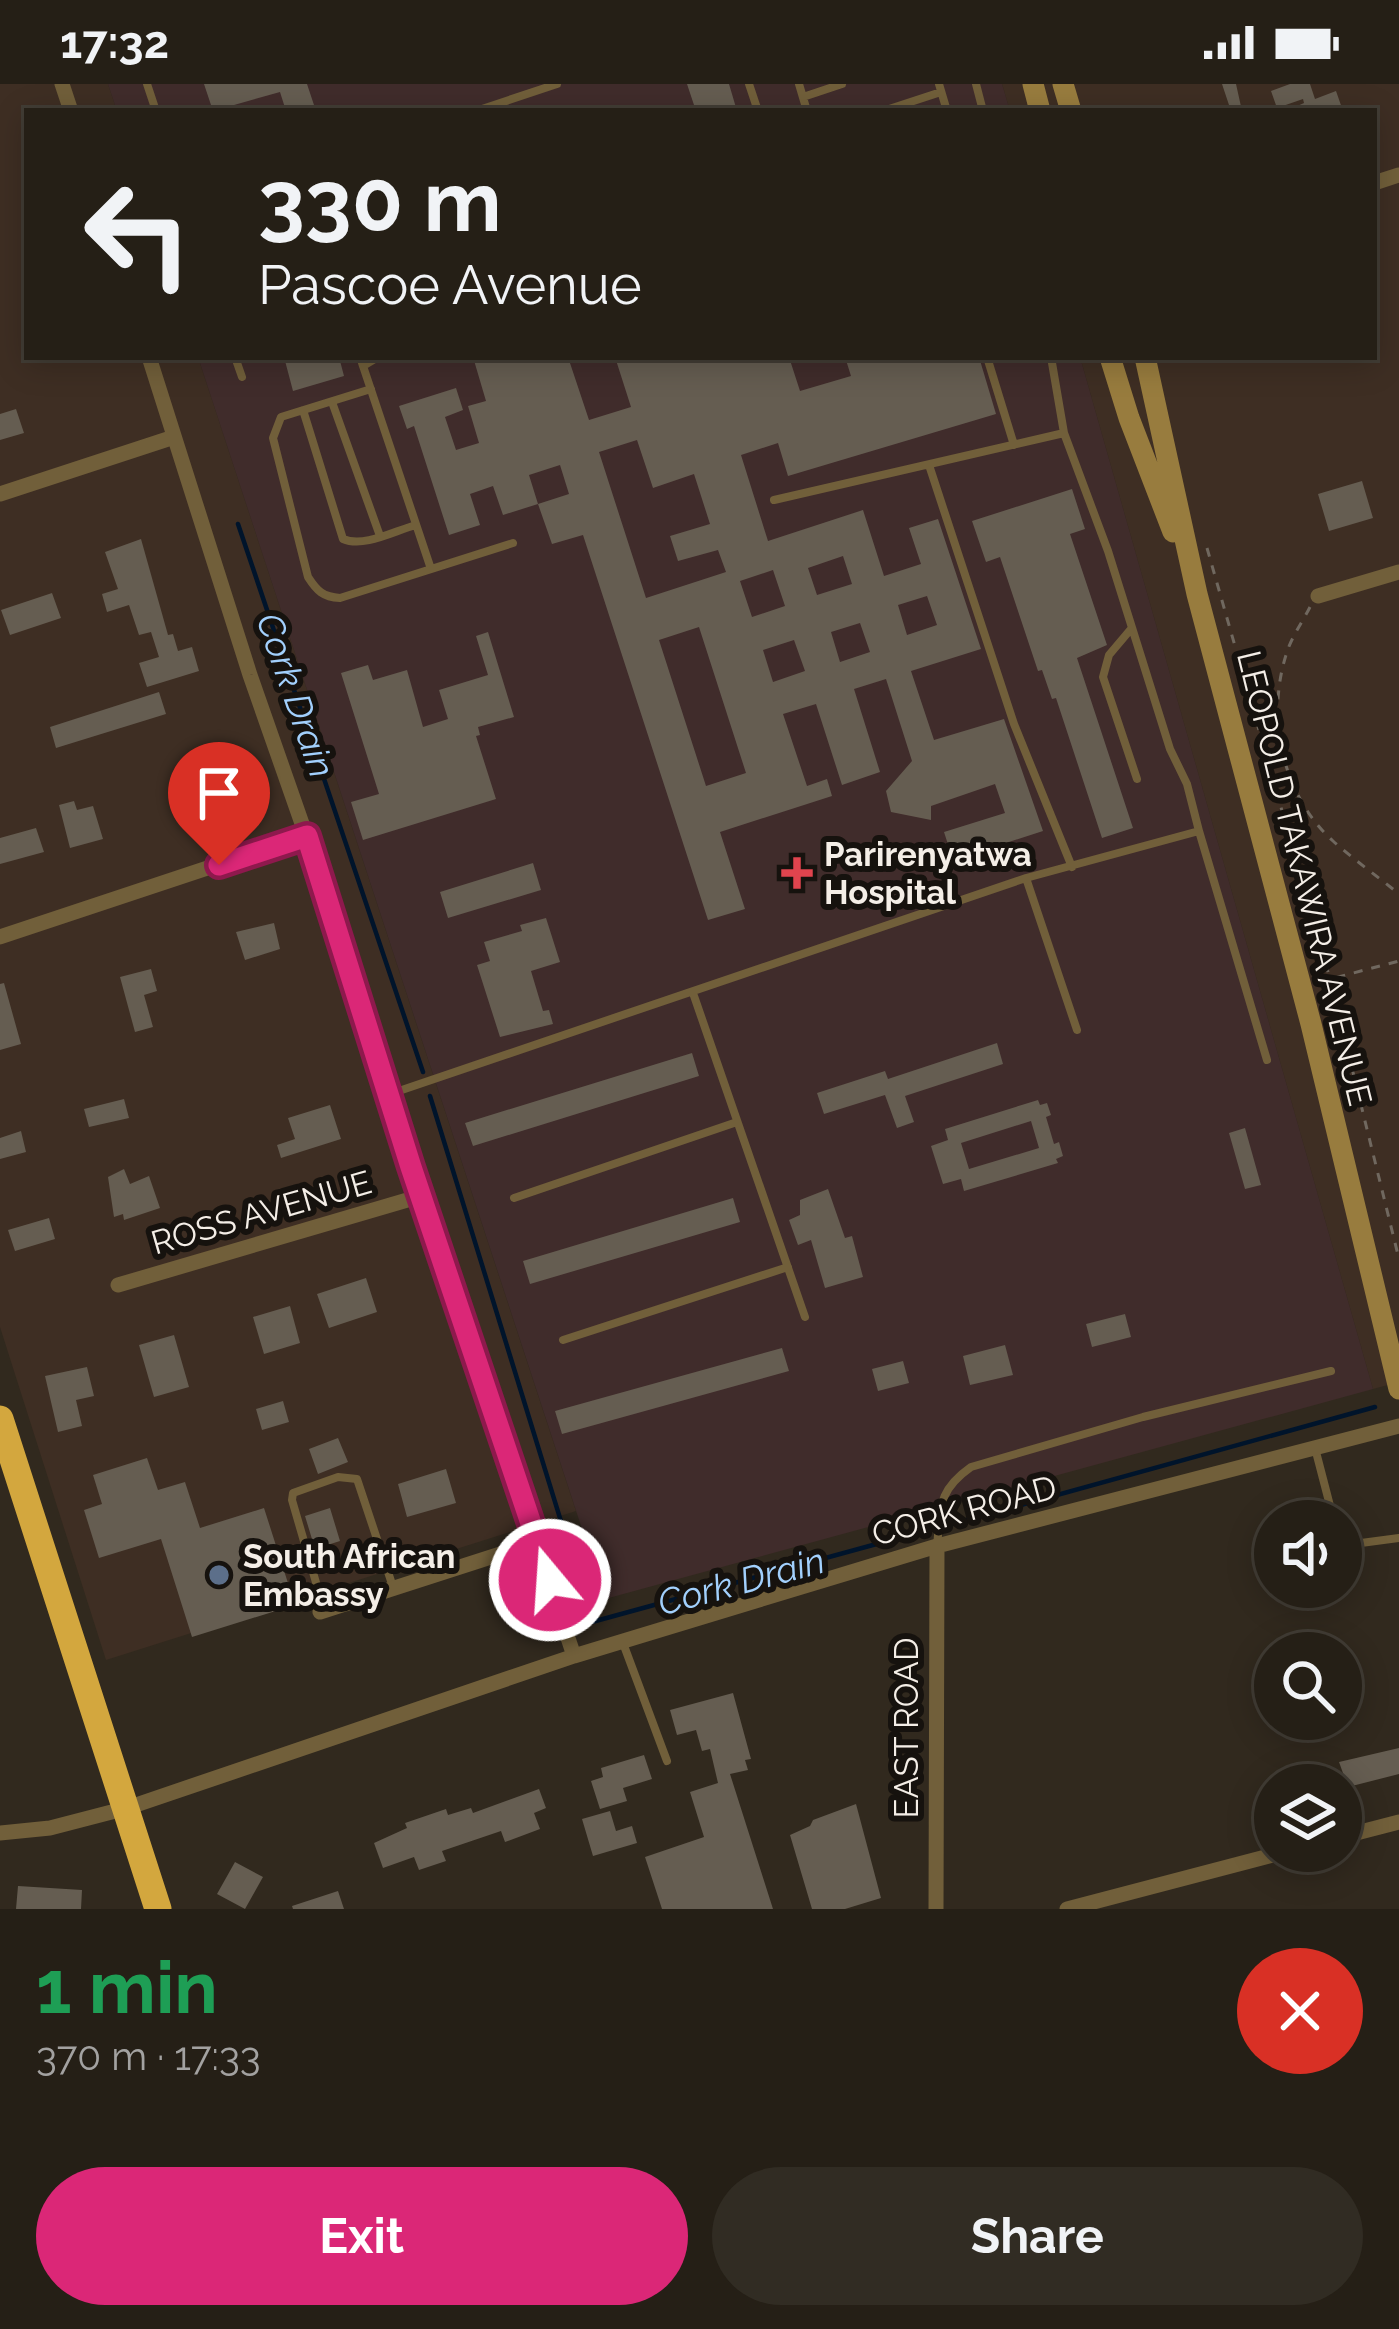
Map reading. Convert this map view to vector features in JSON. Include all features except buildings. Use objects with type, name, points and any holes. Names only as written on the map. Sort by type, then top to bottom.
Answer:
[{"type":"highway","points":[[0,1419],[158,1909]]},
{"type":"main road","name":"LEOPOLD TAKAWIRA AVENUE","points":[[1111,360],[1197,594]]},
{"type":"main road","name":"LEOPOLD TAKAWIRA AVENUE","points":[[1146,360],[1197,594],[1399,1389]]},
{"type":"street","points":[[150,360],[574,1656]]},
{"type":"street","points":[[0,494],[174,437]]},
{"type":"street","points":[[1318,596],[1399,572]]},
{"type":"street","points":[[0,937],[307,836]]},
{"type":"street","name":"ROSS AVENUE","points":[[118,1286],[421,1196]]},
{"type":"street","name":"CORK ROAD","points":[[0,1833],[50,1828],[127,1808],[574,1656],[937,1546],[1399,1426]]},
{"type":"street","points":[[322,1611],[538,1543]]},
{"type":"street","name":"EAST ROAD","points":[[936,1909],[937,1546]]},
{"type":"street","points":[[1362,1832],[1399,1822]]},
{"type":"street","points":[[1067,1909],[1254,1860]]},
{"type":"lane","points":[[485,108],[557,84]]},
{"type":"lane","points":[[799,84],[806,108]]},
{"type":"lane","points":[[803,97],[842,84]]},
{"type":"lane","points":[[891,108],[940,88]]},
{"type":"lane","points":[[236,360],[242,376]]},
{"type":"lane","points":[[988,360],[1014,445]]},
{"type":"lane","points":[[1052,360],[1064,433],[1170,749],[1187,784],[1267,1060]]},
{"type":"lane","points":[[361,362],[431,569]]},
{"type":"lane","points":[[371,389],[280,416],[273,438],[308,577],[317,590],[340,598],[513,544]]},
{"type":"lane","points":[[332,402],[380,536]]},
{"type":"lane","points":[[303,410],[343,539],[352,544],[416,525]]},
{"type":"lane","points":[[774,500],[1064,433]]},
{"type":"lane","points":[[929,465],[1014,724],[1072,867]]},
{"type":"lane","points":[[1131,628],[1109,655],[1103,677],[1136,779]]},
{"type":"lane","points":[[389,1094],[1026,878],[1199,831]]},
{"type":"lane","points":[[1026,878],[1077,1030]]},
{"type":"lane","points":[[693,993],[805,1317]]},
{"type":"lane","points":[[514,1198],[737,1122]]},
{"type":"lane","points":[[563,1340],[788,1267]]},
{"type":"lane","points":[[937,1546],[941,1497],[970,1467],[1143,1417],[1331,1371]]},
{"type":"lane","points":[[1315,1448],[1329,1500]]},
{"type":"lane","points":[[322,1611],[292,1500],[293,1493],[338,1477],[357,1479],[394,1588]]},
{"type":"lane","points":[[1362,1545],[1399,1538]]},
{"type":"lane","points":[[623,1642],[667,1761]]},
{"type":"path","points":[[1204,536],[1330,980],[1399,1259]]},
{"type":"path","points":[[1318,596],[1288,650],[1279,725],[1282,763],[1329,838],[1399,893]]},
{"type":"path","points":[[1245,769],[1282,763]]},
{"type":"path","points":[[1300,987],[1399,961]]},
{"type":"shaded area","points":[[0,84],[108,84],[116,108],[24,108],[24,360],[199,360],[576,1511],[106,1660],[0,1327]]},
{"type":"shaded area","points":[[108,84],[1002,84],[1009,108],[116,108]]},
{"type":"shaded area","points":[[1002,84],[1399,84],[1399,1382],[1373,1389],[1081,360],[1377,360],[1377,108],[1009,108]]},
{"type":"shaded area","name":"Parirenyatwa Hospital","points":[[199,360],[1081,360],[1373,1389],[605,1599]]},
{"type":"waterway","name":"Cork Drain","points":[[238,524],[423,1072]]},
{"type":"waterway","name":"Cork Drain","points":[[430,1096],[592,1622],[935,1528]]},
{"type":"waterway","name":"Cork Drain","points":[[945,1526],[1375,1407]]},
{"type":"place","name":"Parirenyatwa Hospital","points":[[797,873]]},
{"type":"place","name":"South African Embassy","points":[[219,1575]]},
{"type":"route","points":[[219,865],[307,836],[411,1167],[550,1580]]}]
